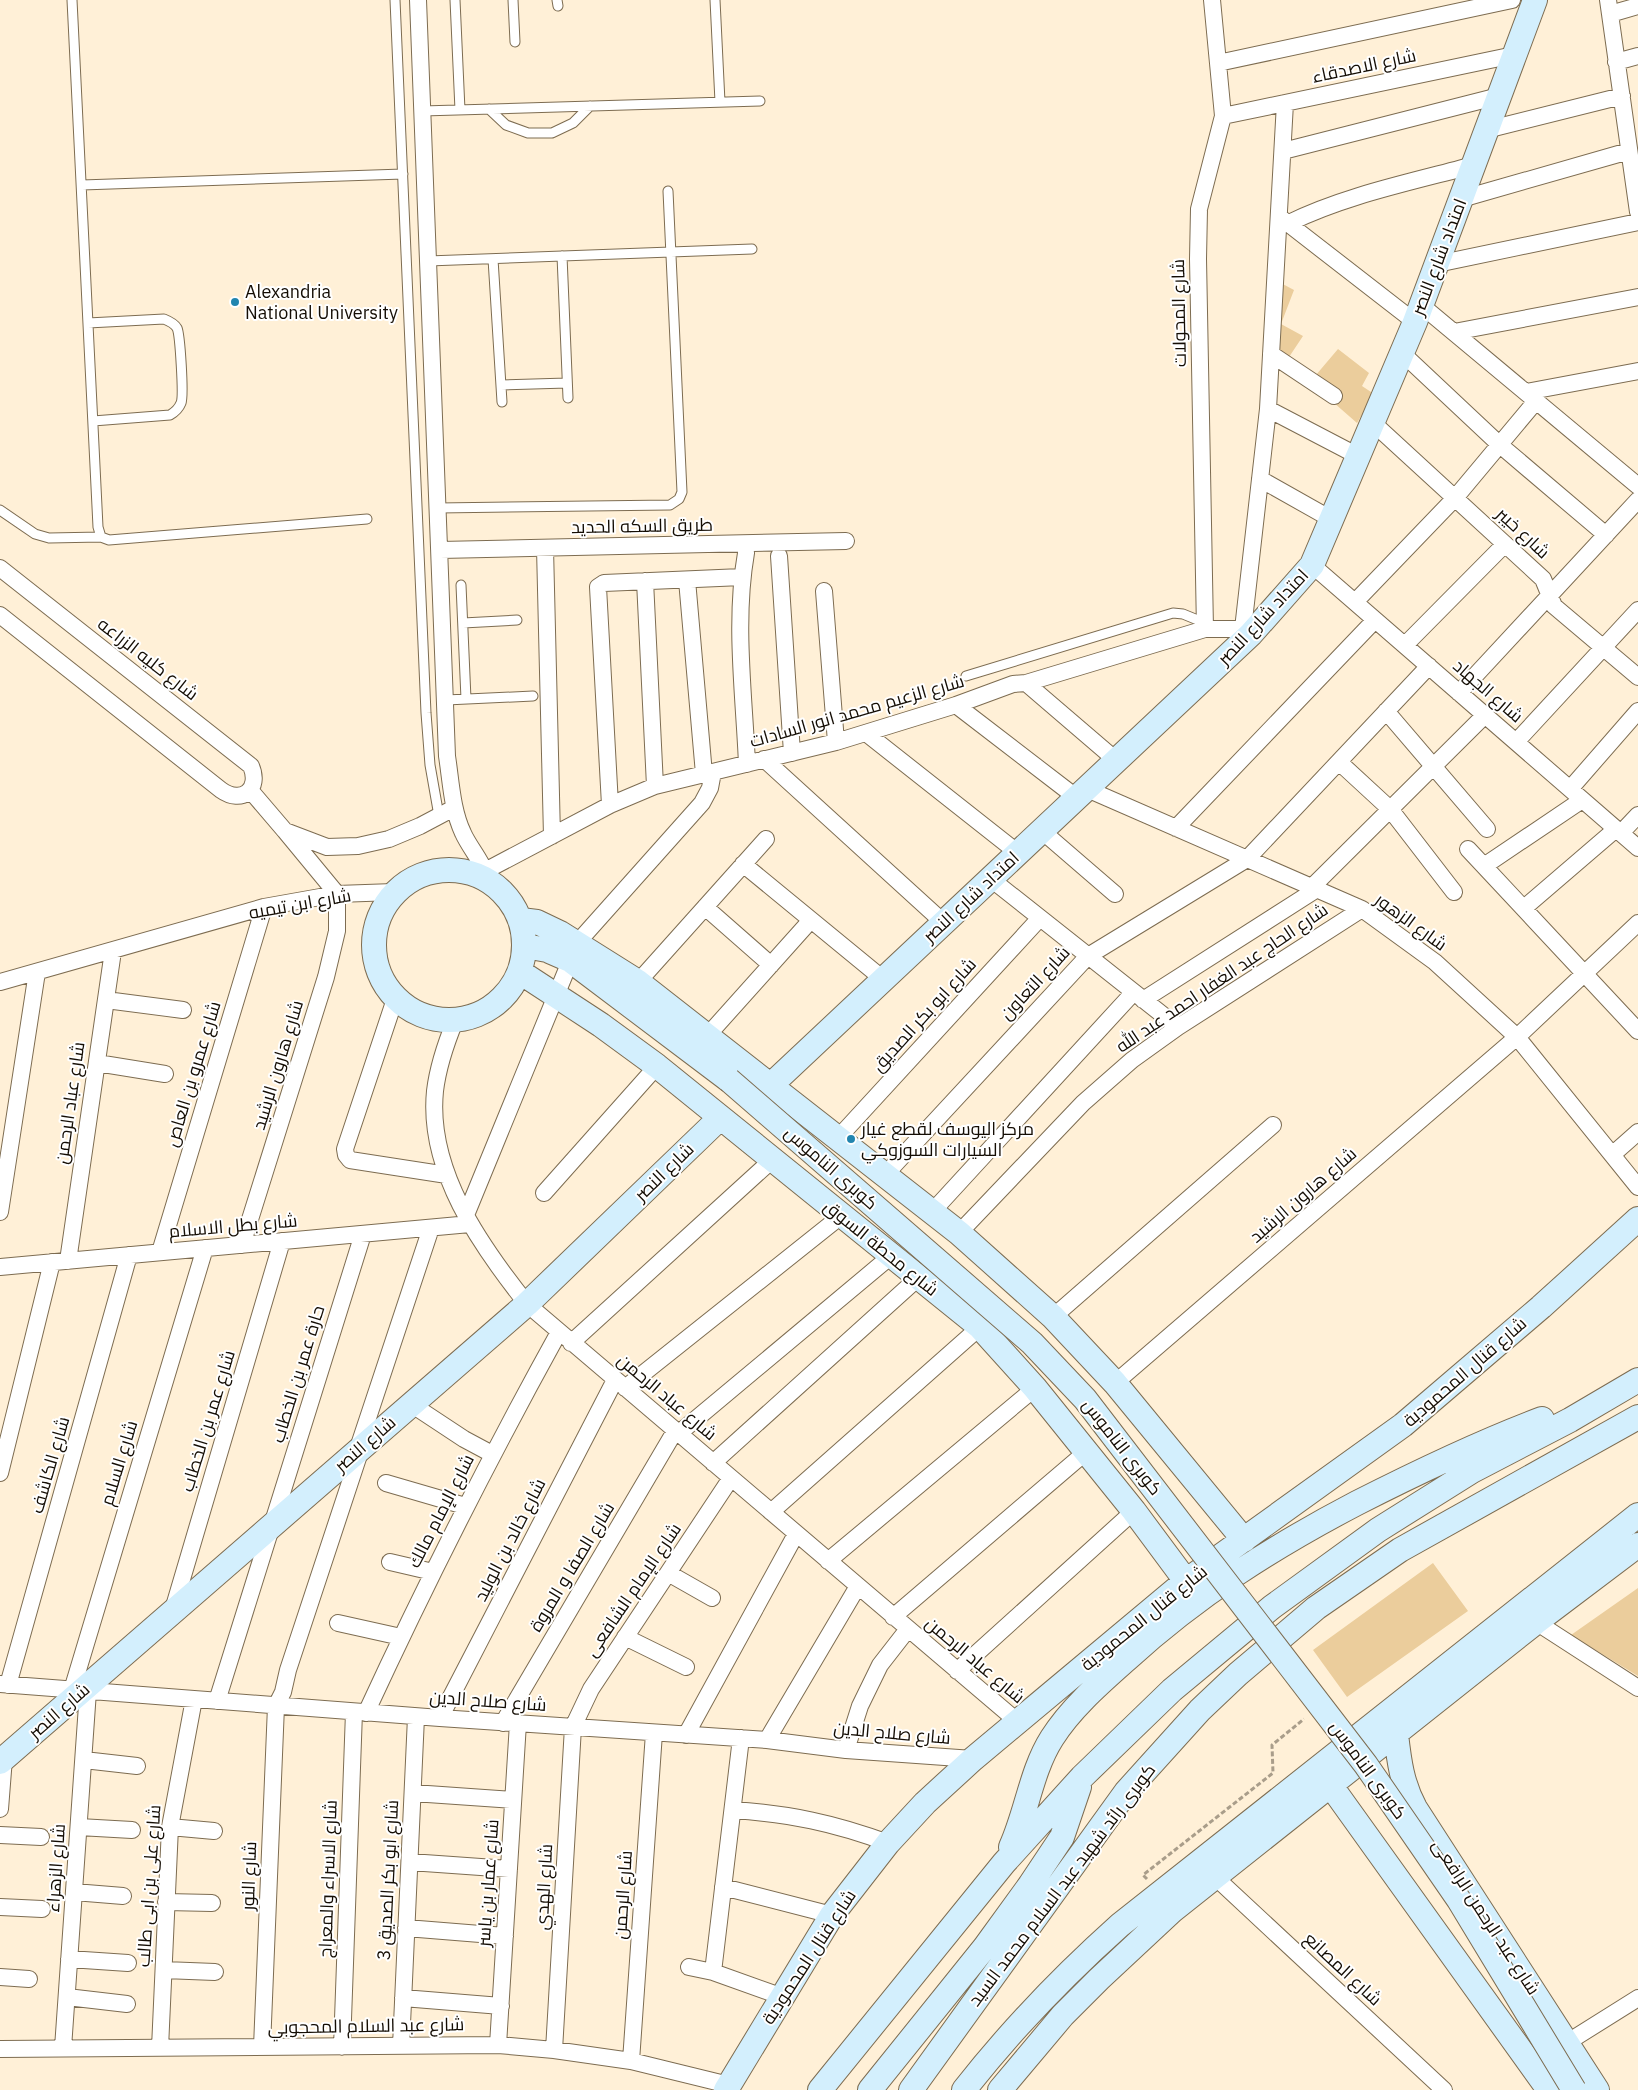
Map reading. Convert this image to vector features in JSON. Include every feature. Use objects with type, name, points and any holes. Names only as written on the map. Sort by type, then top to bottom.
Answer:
[{"type":"street","points":[[418,0],[447,756],[454,808],[463,833],[485,875],[507,896],[521,920],[525,946],[520,972],[512,987],[501,1000],[488,1010],[472,1017],[455,1021],[438,1020],[422,1016],[408,1009],[395,999],[378,974],[372,946],[378,917],[394,892],[414,878],[438,870],[463,870],[485,875]]},
{"type":"street","name":"شارع المحولات","points":[[1205,626],[1198,259],[1199,208],[1223,116],[1212,0]]},
{"type":"street","points":[[1218,63],[1512,0]]},
{"type":"street","name":"امتداد شارع النصر","points":[[771,1085],[1117,761],[1312,565],[1418,313],[1535,0]]},
{"type":"street","points":[[1638,6],[1609,7],[1616,62],[1633,157],[1638,212]]},
{"type":"street","name":"شارع الاصدقاء","points":[[1223,116],[1514,55]]},
{"type":"street","points":[[1616,62],[1638,56]]},
{"type":"street","points":[[1283,151],[1499,96]]},
{"type":"street","points":[[1486,130],[1622,96]]},
{"type":"street","points":[[1247,632],[1284,220],[1283,151],[1285,103]]},
{"type":"street","points":[[1461,199],[1633,157]]},
{"type":"street","points":[[1284,220],[1474,165]]},
{"type":"street","points":[[1284,220],[1418,313],[1454,332],[1638,486]]},
{"type":"street","points":[[1437,264],[1638,222]]},
{"type":"street","points":[[1454,332],[1638,297]]},
{"type":"street","points":[[1402,353],[1500,445],[1606,535]]},
{"type":"street","points":[[1271,354],[1334,396]]},
{"type":"street","points":[[1355,602],[1455,498],[1500,445],[1531,397],[1638,371]]},
{"type":"street","points":[[1268,409],[1358,456]]},
{"type":"street","name":"شارع خيبر","points":[[1372,422],[1543,578],[1554,606],[1638,678]]},
{"type":"street","points":[[1260,479],[1331,519]]},
{"type":"street","points":[[1459,693],[1638,500]]},
{"type":"street","name":"طريق السكه الحديد","points":[[440,550],[846,541]]},
{"type":"street","points":[[1405,645],[1505,544]]},
{"type":"street","points":[[545,548],[552,836]]},
{"type":"street","points":[[746,553],[742,577],[740,618],[748,764]]},
{"type":"street","points":[[779,556],[792,753]]},
{"type":"street","name":"شارع الجهاد","points":[[1312,565],[1638,848]]},
{"type":"street","name":"شارع كليه الزراعه","points":[[0,568],[251,766],[254,782],[250,790]]},
{"type":"street","points":[[610,805],[598,588],[600,584],[742,577]]},
{"type":"street","points":[[468,1219],[574,951],[702,803],[710,788],[687,580]]},
{"type":"street","points":[[644,581],[655,786]]},
{"type":"street","points":[[824,591],[836,742]]},
{"type":"street","points":[[1516,742],[1638,610]]},
{"type":"street","points":[[0,615],[228,795],[244,795],[250,790],[337,894]]},
{"type":"street","points":[[1176,828],[1375,620]]},
{"type":"street","name":"شارع الزعيم محمد انور السادات","points":[[485,875],[610,805],[655,786],[836,742],[956,705],[1012,684],[1026,683],[1205,626],[1247,632]]},
{"type":"street","name":"شارع التعاون","points":[[885,1175],[1088,956],[1247,859],[1429,666]]},
{"type":"street","points":[[1026,683],[1117,761]]},
{"type":"street","name":"شارع الزهور","points":[[956,705],[1082,793],[1176,828],[1362,909],[1435,962],[1517,1037],[1638,1188]]},
{"type":"street","points":[[1386,711],[1487,829]]},
{"type":"street","points":[[1570,788],[1638,711]]},
{"type":"street","points":[[932,1212],[1138,996],[1314,888],[1485,715]]},
{"type":"street","points":[[866,733],[1018,853]]},
{"type":"street","points":[[764,760],[944,923]]},
{"type":"street","points":[[1339,762],[1390,809],[1454,892]]},
{"type":"street","points":[[1484,866],[1582,800]]},
{"type":"street","points":[[285,831],[327,846],[358,846],[389,839],[454,808]]},
{"type":"street","points":[[1524,908],[1638,815]]},
{"type":"street","points":[[1042,831],[1115,894]]},
{"type":"street","points":[[638,982],[766,839]]},
{"type":"street","points":[[1468,849],[1638,1031]]},
{"type":"street","points":[[743,864],[883,979]]},
{"type":"street","points":[[991,879],[1178,1027]]},
{"type":"street","name":"شارع ابن تيميه","points":[[0,982],[264,907],[337,894],[394,892]]},
{"type":"street","name":"شارع هارون الرشيد","points":[[242,1245],[326,977],[337,931],[337,894]]},
{"type":"street","name":"شارع عمرو بن العاص","points":[[160,1252],[264,907]]},
{"type":"street","points":[[705,907],[771,965]]},
{"type":"street","name":"شارع الحاج عبد الغفار احمد عبد الله","points":[[959,1233],[1083,1103],[1132,1060],[1178,1027],[1362,909]]},
{"type":"street","name":"شارع ابو بكر الصديق","points":[[838,1138],[1040,918]]},
{"type":"street","points":[[521,920],[537,922],[574,951],[638,982],[959,1233],[1053,1316],[1116,1383],[1244,1540]]},
{"type":"street","points":[[708,1035],[811,920]]},
{"type":"street","name":"شارع هارون الرشيد","points":[[1116,1383],[1517,1037],[1638,922]]},
{"type":"street","name":"كوبرى الناموس","points":[[525,946],[547,950],[574,951],[729,1080],[1032,1343],[1085,1399],[1366,1765],[1459,1900],[1574,2090]]},
{"type":"street","name":"شارع عباد الرحمن","points":[[0,1473],[60,1261],[96,1063],[113,951]]},
{"type":"street","points":[[0,1212],[37,972]]},
{"type":"street","name":"شارع محطة السوق","points":[[520,972],[657,1066],[980,1327],[1035,1388],[1134,1511],[1186,1581]]},
{"type":"street","points":[[395,999],[346,1149],[346,1155],[350,1160],[447,1175]]},
{"type":"street","points":[[106,1000],[182,1010]]},
{"type":"street","name":"شارع عباد الرحمن","points":[[455,1021],[443,1049],[435,1091],[436,1134],[447,1175],[468,1219],[499,1269],[527,1304],[1018,1722]]},
{"type":"street","points":[[96,1063],[166,1074]]},
{"type":"street","points":[[544,1193],[657,1066]]},
{"type":"street","name":"شارع النصر","points":[[2,1760],[527,1304],[720,1118]]},
{"type":"street","points":[[1053,1316],[1273,1125]]},
{"type":"street","points":[[1612,1155],[1638,1132]]},
{"type":"street","points":[[571,1343],[772,1160]]},
{"type":"street","points":[[620,1384],[841,1216]]},
{"type":"street","name":"شارع بطل الاسلام","points":[[0,1267],[431,1228],[468,1219]]},
{"type":"street","name":"شارع قنال المحمودية","points":[[728,2088],[832,1915],[888,1843],[925,1803],[973,1759],[1186,1581],[1403,1426],[1541,1307],[1638,1219]]},
{"type":"street","name":"شارع النور","points":[[262,2047],[276,1706],[283,1692],[288,1670],[431,1228]]},
{"type":"street","name":"حارة عمر بن الخطاب","points":[[217,1701],[363,1234]]},
{"type":"street","name":"شارع عمر بن الخطاب","points":[[172,1613],[282,1241]]},
{"type":"street","name":"شارع السلام","points":[[81,1691],[205,1248]]},
{"type":"street","name":"شارع الكاشف","points":[[4,1685],[129,1255]]},
{"type":"street","name":"شارع الصفا و المروة","points":[[510,1723],[677,1432],[891,1256]]},
{"type":"street","points":[[713,1463],[918,1278]]},
{"type":"street","points":[[771,1512],[980,1327]]},
{"type":"street","name":"شارع الإمام مالك","points":[[360,1712],[401,1637],[492,1454],[559,1332]]},
{"type":"street","points":[[820,2090],[1004,1864],[1082,1777],[1172,1690],[1324,1567],[1424,1500],[1570,1420],[1638,1379]]},
{"type":"street","points":[[1004,1864],[1019,1829],[1041,1758],[1052,1738],[1077,1707],[1116,1669],[1182,1612],[1266,1553],[1311,1527],[1402,1480],[1496,1436],[1638,1379]]},
{"type":"street","name":"شارع خالد بن الوليد","points":[[440,1718],[620,1384]]},
{"type":"street","points":[[828,1562],[1035,1388]]},
{"type":"street","points":[[411,1404],[437,1423],[492,1454]]},
{"type":"street","name":"كوبرى رائد شهيد عبد السلام محمد السيد","points":[[911,2090],[1126,1792],[1200,1710],[1270,1646],[1323,1603],[1400,1550],[1638,1417]]},
{"type":"street","points":[[893,1617],[1086,1452]]},
{"type":"street","name":"شارع الإمام الشافعى","points":[[573,1727],[591,1689],[731,1478]]},
{"type":"street","points":[[386,1483],[465,1506]]},
{"type":"street","points":[[957,1671],[1134,1511]]},
{"type":"street","points":[[1000,2090],[1069,2009],[1099,1979],[1166,1902],[1638,1515]]},
{"type":"street","points":[[686,1735],[796,1534]]},
{"type":"street","points":[[964,2090],[999,2046],[1050,1990],[1120,1925],[1214,1876],[1331,1786],[1536,1622],[1638,1545]]},
{"type":"street","points":[[390,1562],[433,1572]]},
{"type":"street","points":[[668,1573],[712,1598]]},
{"type":"street","points":[[767,1740],[858,1586]]},
{"type":"street","points":[[338,1622],[401,1637]]},
{"type":"street","points":[[1536,1622],[1638,1688]]},
{"type":"street","points":[[846,1750],[860,1706],[880,1665],[908,1629]]},
{"type":"street","points":[[625,1637],[686,1667]]},
{"type":"street","name":"شارع صلاح الدين","points":[[4,1685],[440,1718],[741,1738],[846,1750],[973,1759]]},
{"type":"street","name":"شارع الزهراء","points":[[63,2048],[84,1760],[81,1691]]},
{"type":"street","name":"شارع على بن ابى طالب","points":[[160,2048],[170,1828],[194,1699]]},
{"type":"street","name":"شارع الاسراء والمعراج","points":[[342,2047],[360,1712]]},
{"type":"street","name":"شارع ابو بكر الصديق 3","points":[[401,2046],[416,1716]]},
{"type":"street","name":"شارع عمار بن ياسر","points":[[498,2045],[513,1800],[510,1723]]},
{"type":"street","name":"شارع الهدي","points":[[554,2050],[573,1727]]},
{"type":"street","name":"شارع الرحمن","points":[[631,2061],[654,1732]]},
{"type":"street","name":"شارع عبد الرحمن الرافعى","points":[[1396,1734],[1400,1769],[1406,1789],[1415,1808],[1568,2042],[1597,2090]]},
{"type":"street","points":[[713,1972],[741,1738]]},
{"type":"street","points":[[0,1809],[2,1760]]},
{"type":"street","points":[[84,1760],[137,1766]]},
{"type":"street","name":"كوبرى رائد شهيد عبد السلام محمد السيد","points":[[870,2090],[985,1946],[1030,1885],[1062,1837],[1082,1777]]},
{"type":"street","points":[[1331,1786],[1549,2090]]},
{"type":"street","points":[[413,1793],[513,1800]]},
{"type":"street","points":[[733,1810],[812,1819],[850,1829],[888,1843]]},
{"type":"street","points":[[79,1827],[132,1830]]},
{"type":"street","points":[[170,1828],[214,1831]]},
{"type":"street","points":[[0,1836],[41,1837]]},
{"type":"street","points":[[410,1862],[509,1869]]},
{"type":"street","name":"شارع المصانع","points":[[1214,1876],[1444,2090]]},
{"type":"street","points":[[723,1887],[832,1915]]},
{"type":"street","points":[[74,1892],[123,1896]]},
{"type":"street","points":[[166,1902],[212,1903]]},
{"type":"street","points":[[0,1907],[42,1909]]},
{"type":"street","points":[[406,1928],[505,1936]]},
{"type":"street","points":[[69,1959],[128,1963]]},
{"type":"street","points":[[690,1967],[713,1972],[783,1997]]},
{"type":"street","points":[[164,1970],[215,1972]]},
{"type":"street","points":[[0,1977],[30,1980]]},
{"type":"street","points":[[67,1998],[127,2004]]},
{"type":"street","points":[[403,1998],[501,2006]]},
{"type":"street","points":[[1568,2042],[1638,1998]]},
{"type":"street","name":"شارع عبد السلام المحجوبي","points":[[0,2048],[498,2045],[554,2050],[631,2061],[728,2088]]},
{"type":"lane","points":[[72,0],[98,527],[102,537]]},
{"type":"lane","points":[[395,0],[426,713],[430,765],[439,816]]},
{"type":"lane","points":[[455,0],[460,110]]},
{"type":"lane","points":[[513,0],[515,42]]},
{"type":"lane","points":[[714,0],[720,102]]},
{"type":"lane","points":[[422,111],[760,101]]},
{"type":"lane","points":[[489,109],[506,125],[513,128],[528,133],[552,133],[573,123],[590,106]]},
{"type":"lane","points":[[82,185],[403,174]]},
{"type":"lane","points":[[438,508],[670,505],[679,499],[682,492],[668,191]]},
{"type":"lane","points":[[428,261],[752,249]]},
{"type":"lane","points":[[562,256],[568,398]]},
{"type":"lane","points":[[493,258],[502,402]]},
{"type":"lane","points":[[88,323],[164,319],[173,323],[179,337],[182,397],[179,407],[170,414],[93,421]]},
{"type":"lane","points":[[501,385],[567,382]]},
{"type":"lane","points":[[0,510],[35,534],[49,538],[102,537],[110,540],[367,519]]},
{"type":"lane","points":[[461,585],[466,699]]},
{"type":"lane","points":[[966,676],[1173,613],[1183,614],[1205,626]]},
{"type":"lane","points":[[463,623],[517,620]]},
{"type":"lane","points":[[446,700],[533,696]]},
{"type":"path","points":[[1166,1902],[1143,1875],[1273,1773],[1272,1745],[1304,1720]]},
{"type":"shaded area","points":[[1277,281],[1294,290],[1281,324],[1303,336],[1289,357],[1269,349]]},
{"type":"shaded area","points":[[1338,349],[1369,373],[1362,386],[1374,394],[1357,423],[1310,382]]},
{"type":"shaded area","points":[[1433,1563],[1468,1611],[1347,1697],[1313,1650]]},
{"type":"shaded area","points":[[1638,1588],[1638,1676],[1571,1635]]},
{"type":"place","name":"Alexandria National University","points":[[235,302]]},
{"type":"place","name":"مركز اليوسف لقطع غيار السيارات السوزوكي","points":[[851,1139]]}]
